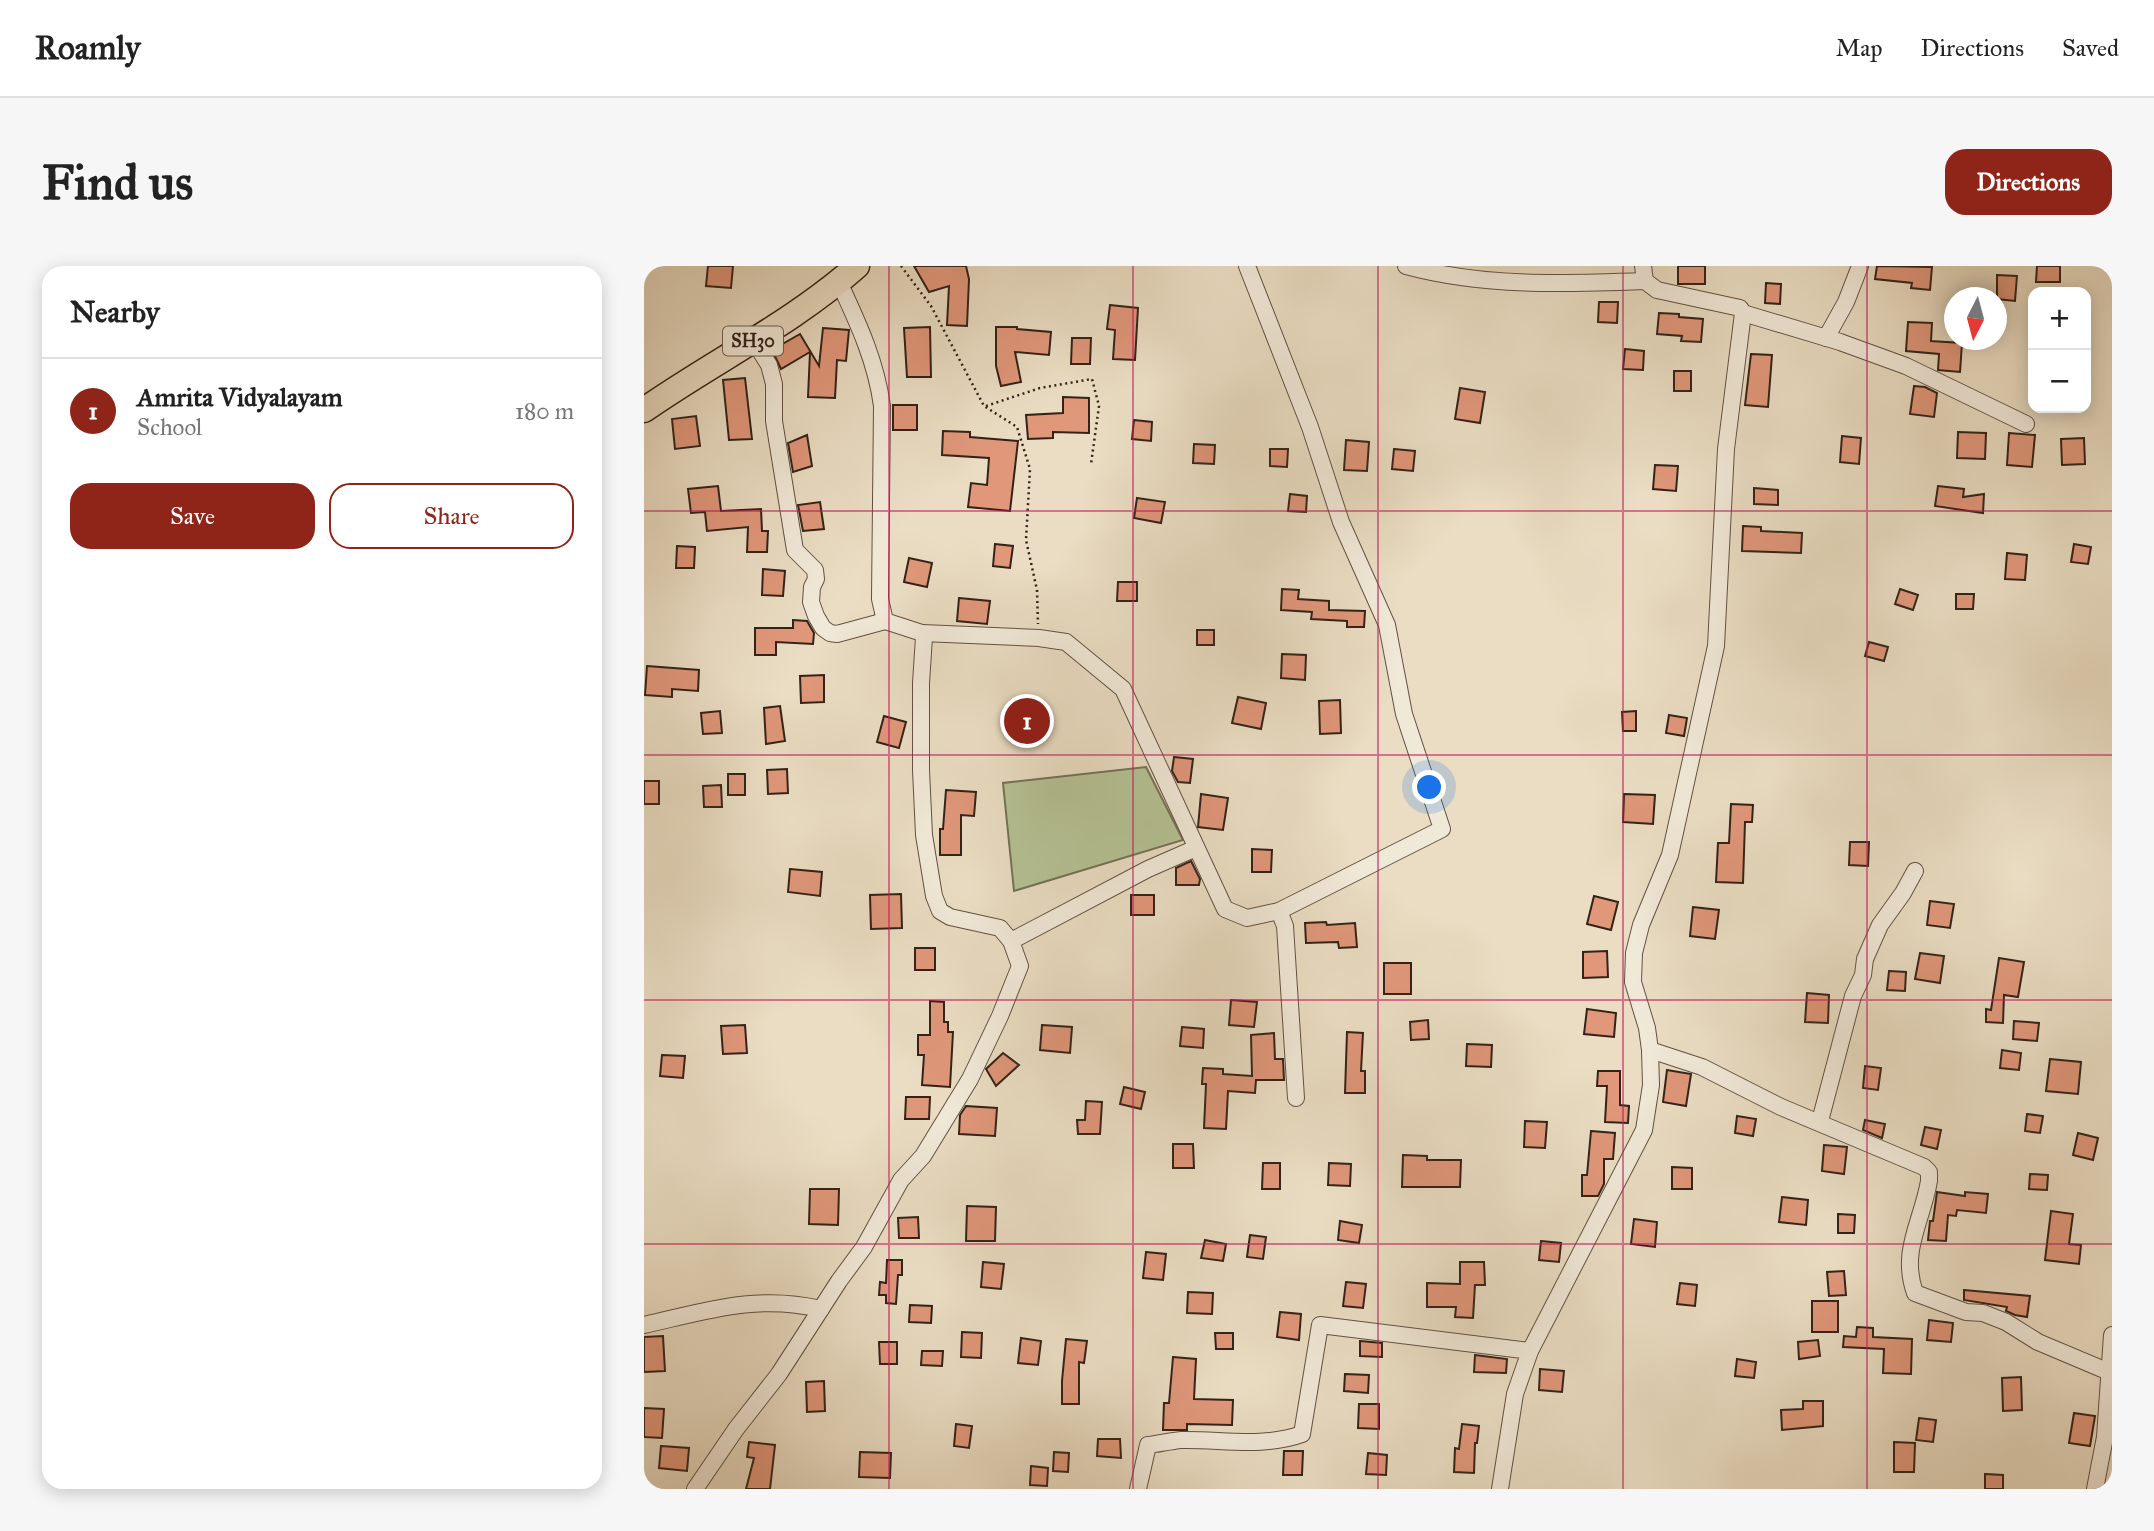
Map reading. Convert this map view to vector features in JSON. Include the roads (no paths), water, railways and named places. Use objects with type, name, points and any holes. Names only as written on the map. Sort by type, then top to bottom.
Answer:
[{"type":"main road","name":"SH30","points":[[644,410],[754,341],[844,271]]},
{"type":"main road","points":[[644,394],[844,271]]},
{"type":"street","points":[[754,341],[768,365],[774,384],[774,421],[790,527],[795,550],[815,570],[816,579],[812,587],[811,602],[823,628],[837,634],[885,621],[922,633],[1039,638],[1066,642],[1123,689],[1225,909],[1247,918],[1279,911],[1442,828],[1404,714],[1387,625],[1341,522],[1310,427],[1247,266]]},
{"type":"street","points":[[1406,266],[1433,273],[1504,283],[1644,274],[1657,290],[1740,309],[1743,313],[1826,338],[1928,375],[2026,424]]},
{"type":"street","points":[[1826,338],[1846,302],[1860,266]]},
{"type":"street","points":[[844,271],[878,375],[883,406],[880,598],[885,621]]},
{"type":"street","points":[[1500,1489],[1515,1394],[1530,1351],[1644,1130],[1651,1085],[1650,1050],[1647,1028],[1633,982],[1633,953],[1641,925],[1670,855],[1716,646],[1726,449],[1743,313]]},
{"type":"street","points":[[695,1489],[736,1429],[779,1374],[864,1247],[901,1180],[923,1156],[970,1079],[1020,966],[1011,942],[1000,928],[950,917],[940,911],[934,897],[924,835],[921,771],[920,694],[925,644],[922,633]]},
{"type":"street","points":[[1011,942],[1148,869],[1196,848]]},
{"type":"street","points":[[1820,1121],[1853,996],[1863,975],[1865,959],[1880,925],[1915,872]]},
{"type":"street","points":[[1279,911],[1285,926],[1296,1097]]},
{"type":"street","points":[[1650,1050],[1702,1067],[1781,1107],[1820,1121],[1868,1145],[1924,1167],[1929,1172],[1926,1195],[1910,1254],[1909,1275],[1916,1293],[1966,1312],[1983,1313],[2038,1342],[2109,1372]]},
{"type":"street","points":[[644,1325],[762,1302],[793,1302],[821,1309]]},
{"type":"street","points":[[1138,1489],[1147,1445],[1180,1440],[1248,1442],[1288,1439],[1302,1434],[1320,1325],[1530,1351]]},
{"type":"street","points":[[2095,1489],[2105,1437],[2112,1335]]},
{"type":"place","name":"Amrita Vidyalayam","points":[[1027,721]]}]
